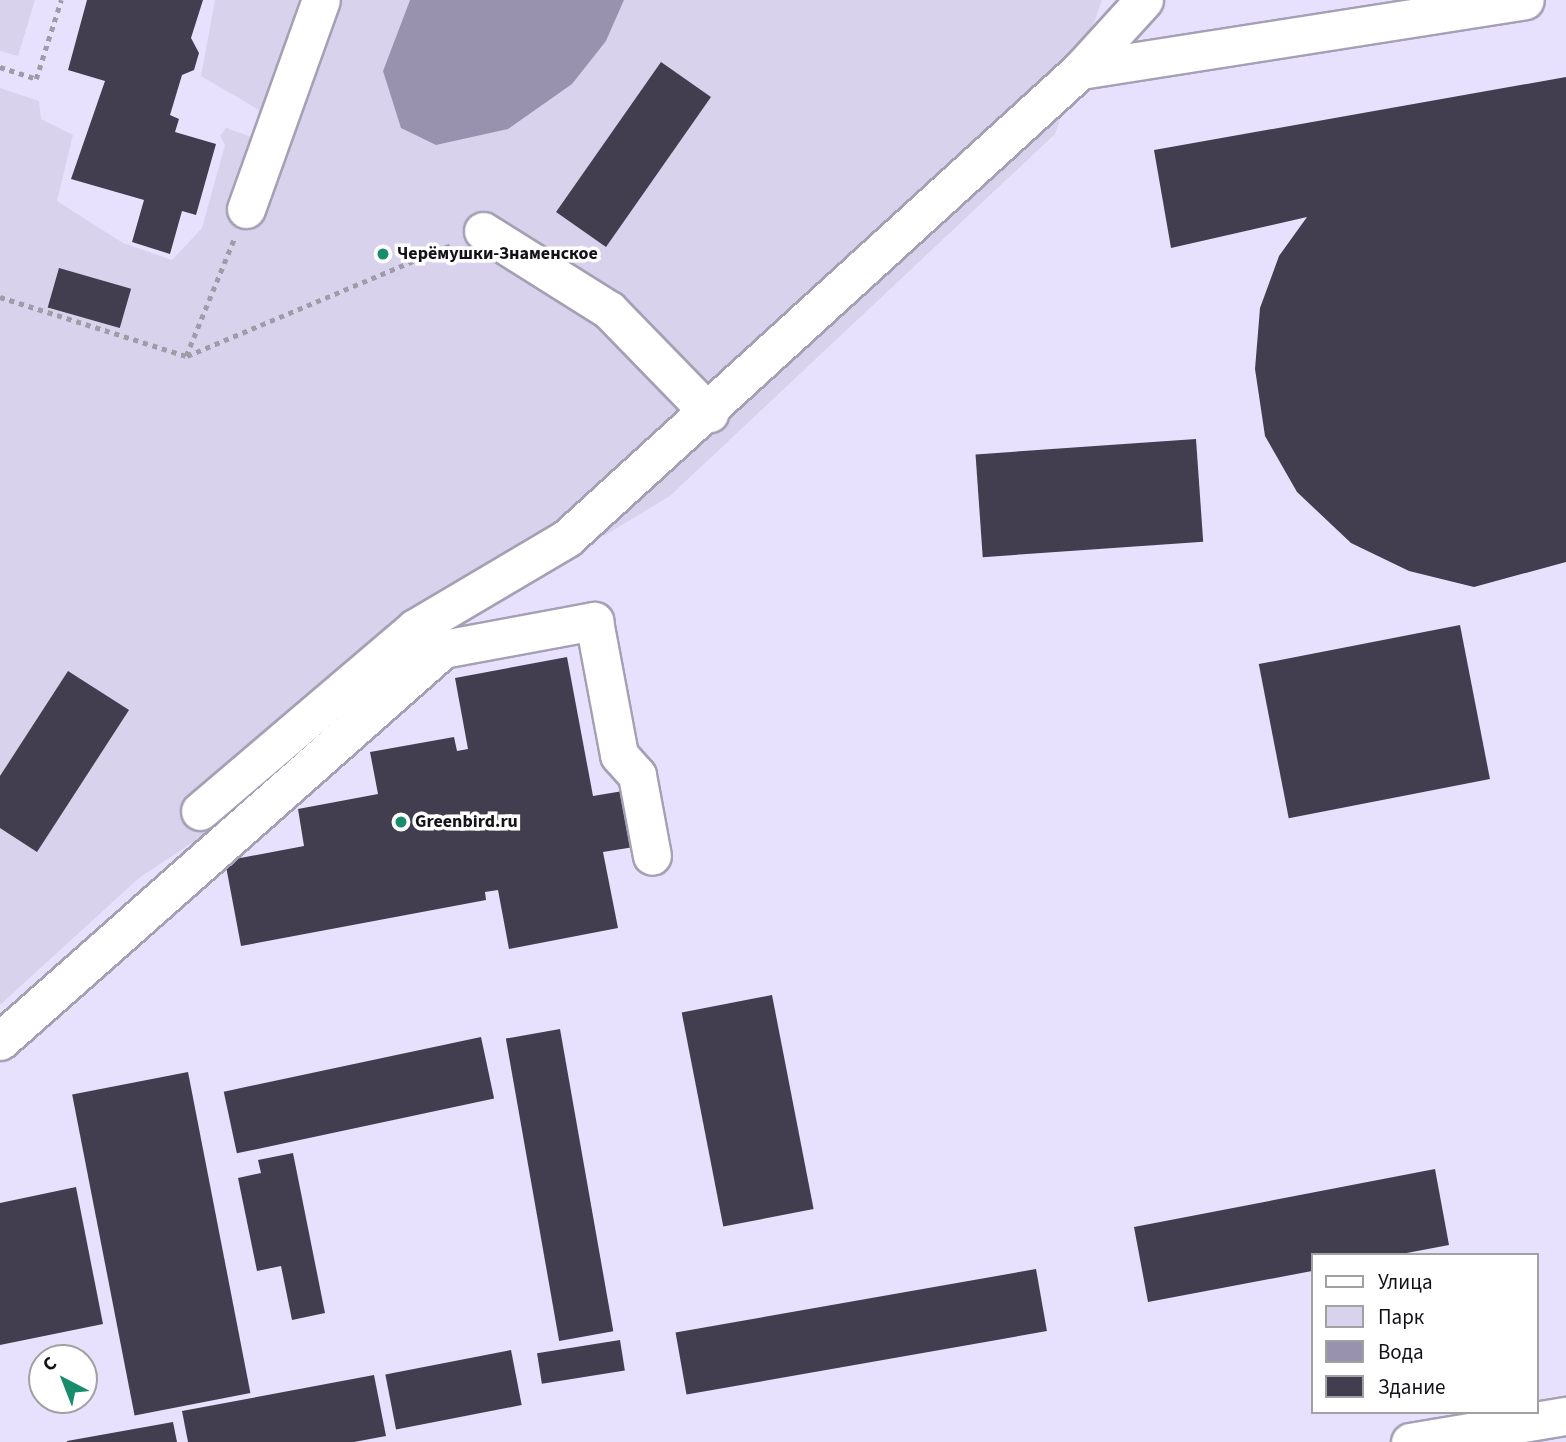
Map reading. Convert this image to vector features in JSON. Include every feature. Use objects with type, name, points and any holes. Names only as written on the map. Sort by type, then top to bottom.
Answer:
[{"type":"lane","points":[[246,209],[321,0]]},
{"type":"lane","points":[[201,811],[415,628],[567,538],[709,413],[1080,70],[1144,0]]},
{"type":"lane","points":[[1080,70],[1525,0]]},
{"type":"lane","points":[[483,231],[609,310],[709,413]]},
{"type":"lane","points":[[0,1041],[443,649],[594,621],[619,755],[636,775],[652,856]]},
{"type":"lane","points":[[1410,1442],[1566,1416]]},
{"type":"path","points":[[0,68],[36,79],[61,0]]},
{"type":"path","points":[[186,356],[246,209]]},
{"type":"path","points":[[0,297],[186,356],[483,231]]},
{"type":"shaded area","points":[[0,0],[1566,0],[1566,1442],[0,1442]]},
{"type":"green space","points":[[0,0],[35,0],[18,56],[0,51]]},
{"type":"green space","points":[[215,0],[410,0],[383,71],[606,41],[624,0],[1102,0],[1055,134],[670,496],[424,644],[219,825],[139,878],[0,1005],[0,88],[39,101],[41,119],[73,135],[57,201],[123,243],[172,260],[202,228],[225,145],[220,136],[226,128],[252,137],[259,110],[201,76]]},
{"type":"water","points":[[410,0],[624,0],[606,41],[572,84],[508,129],[436,145],[401,128],[383,71]]},
{"type":"building","points":[[87,0],[203,0],[191,38],[199,53],[194,70],[182,75],[170,115],[179,119],[175,132],[216,144],[196,215],[182,211],[170,254],[132,242],[144,200],[71,179],[105,81],[68,70]]},
{"type":"building","points":[[661,62],[711,97],[606,247],[556,212]]},
{"type":"building","points":[[1566,77],[1566,562],[1474,587],[1409,571],[1351,543],[1297,492],[1265,436],[1255,369],[1260,308],[1279,256],[1307,217],[1171,248],[1154,150]]},
{"type":"building","points":[[59,268],[131,289],[120,328],[48,307]]},
{"type":"building","points":[[1196,439],[1203,542],[983,557],[976,454]]},
{"type":"building","points":[[1460,625],[1490,779],[1289,818],[1259,664]]},
{"type":"building","points":[[567,657],[593,796],[623,791],[634,847],[603,852],[618,928],[509,949],[498,890],[485,892],[486,900],[241,946],[225,861],[304,846],[298,809],[378,794],[370,752],[454,737],[457,751],[468,749],[455,678]]},
{"type":"building","points":[[68,671],[129,710],[37,852],[0,828],[0,776]]},
{"type":"building","points":[[772,995],[814,1209],[723,1227],[682,1013]]},
{"type":"building","points":[[560,1029],[613,1331],[559,1341],[506,1039]]},
{"type":"building","points":[[481,1037],[494,1099],[237,1153],[224,1092]]},
{"type":"building","points":[[188,1072],[250,1393],[135,1416],[72,1095]]},
{"type":"building","points":[[293,1153],[325,1313],[292,1320],[281,1266],[257,1271],[238,1178],[261,1173],[258,1160]]},
{"type":"building","points":[[1435,1169],[1449,1245],[1407,1253],[1310,1253],[1310,1271],[1148,1302],[1134,1227]]},
{"type":"building","points":[[76,1187],[103,1324],[0,1345],[0,1203]]},
{"type":"building","points":[[1036,1269],[1047,1331],[687,1395],[676,1333]]},
{"type":"building","points":[[620,1340],[625,1371],[542,1384],[537,1353]]},
{"type":"building","points":[[511,1350],[522,1405],[396,1429],[385,1374]]},
{"type":"building","points":[[374,1375],[386,1436],[354,1442],[188,1442],[182,1411]]},
{"type":"building","points":[[173,1422],[177,1442],[67,1442],[67,1441]]},
{"type":"place","name":"Черёмушки-Знаменское","points":[[383,254]]},
{"type":"place","name":"Greenbird.ru","points":[[401,822]]}]
